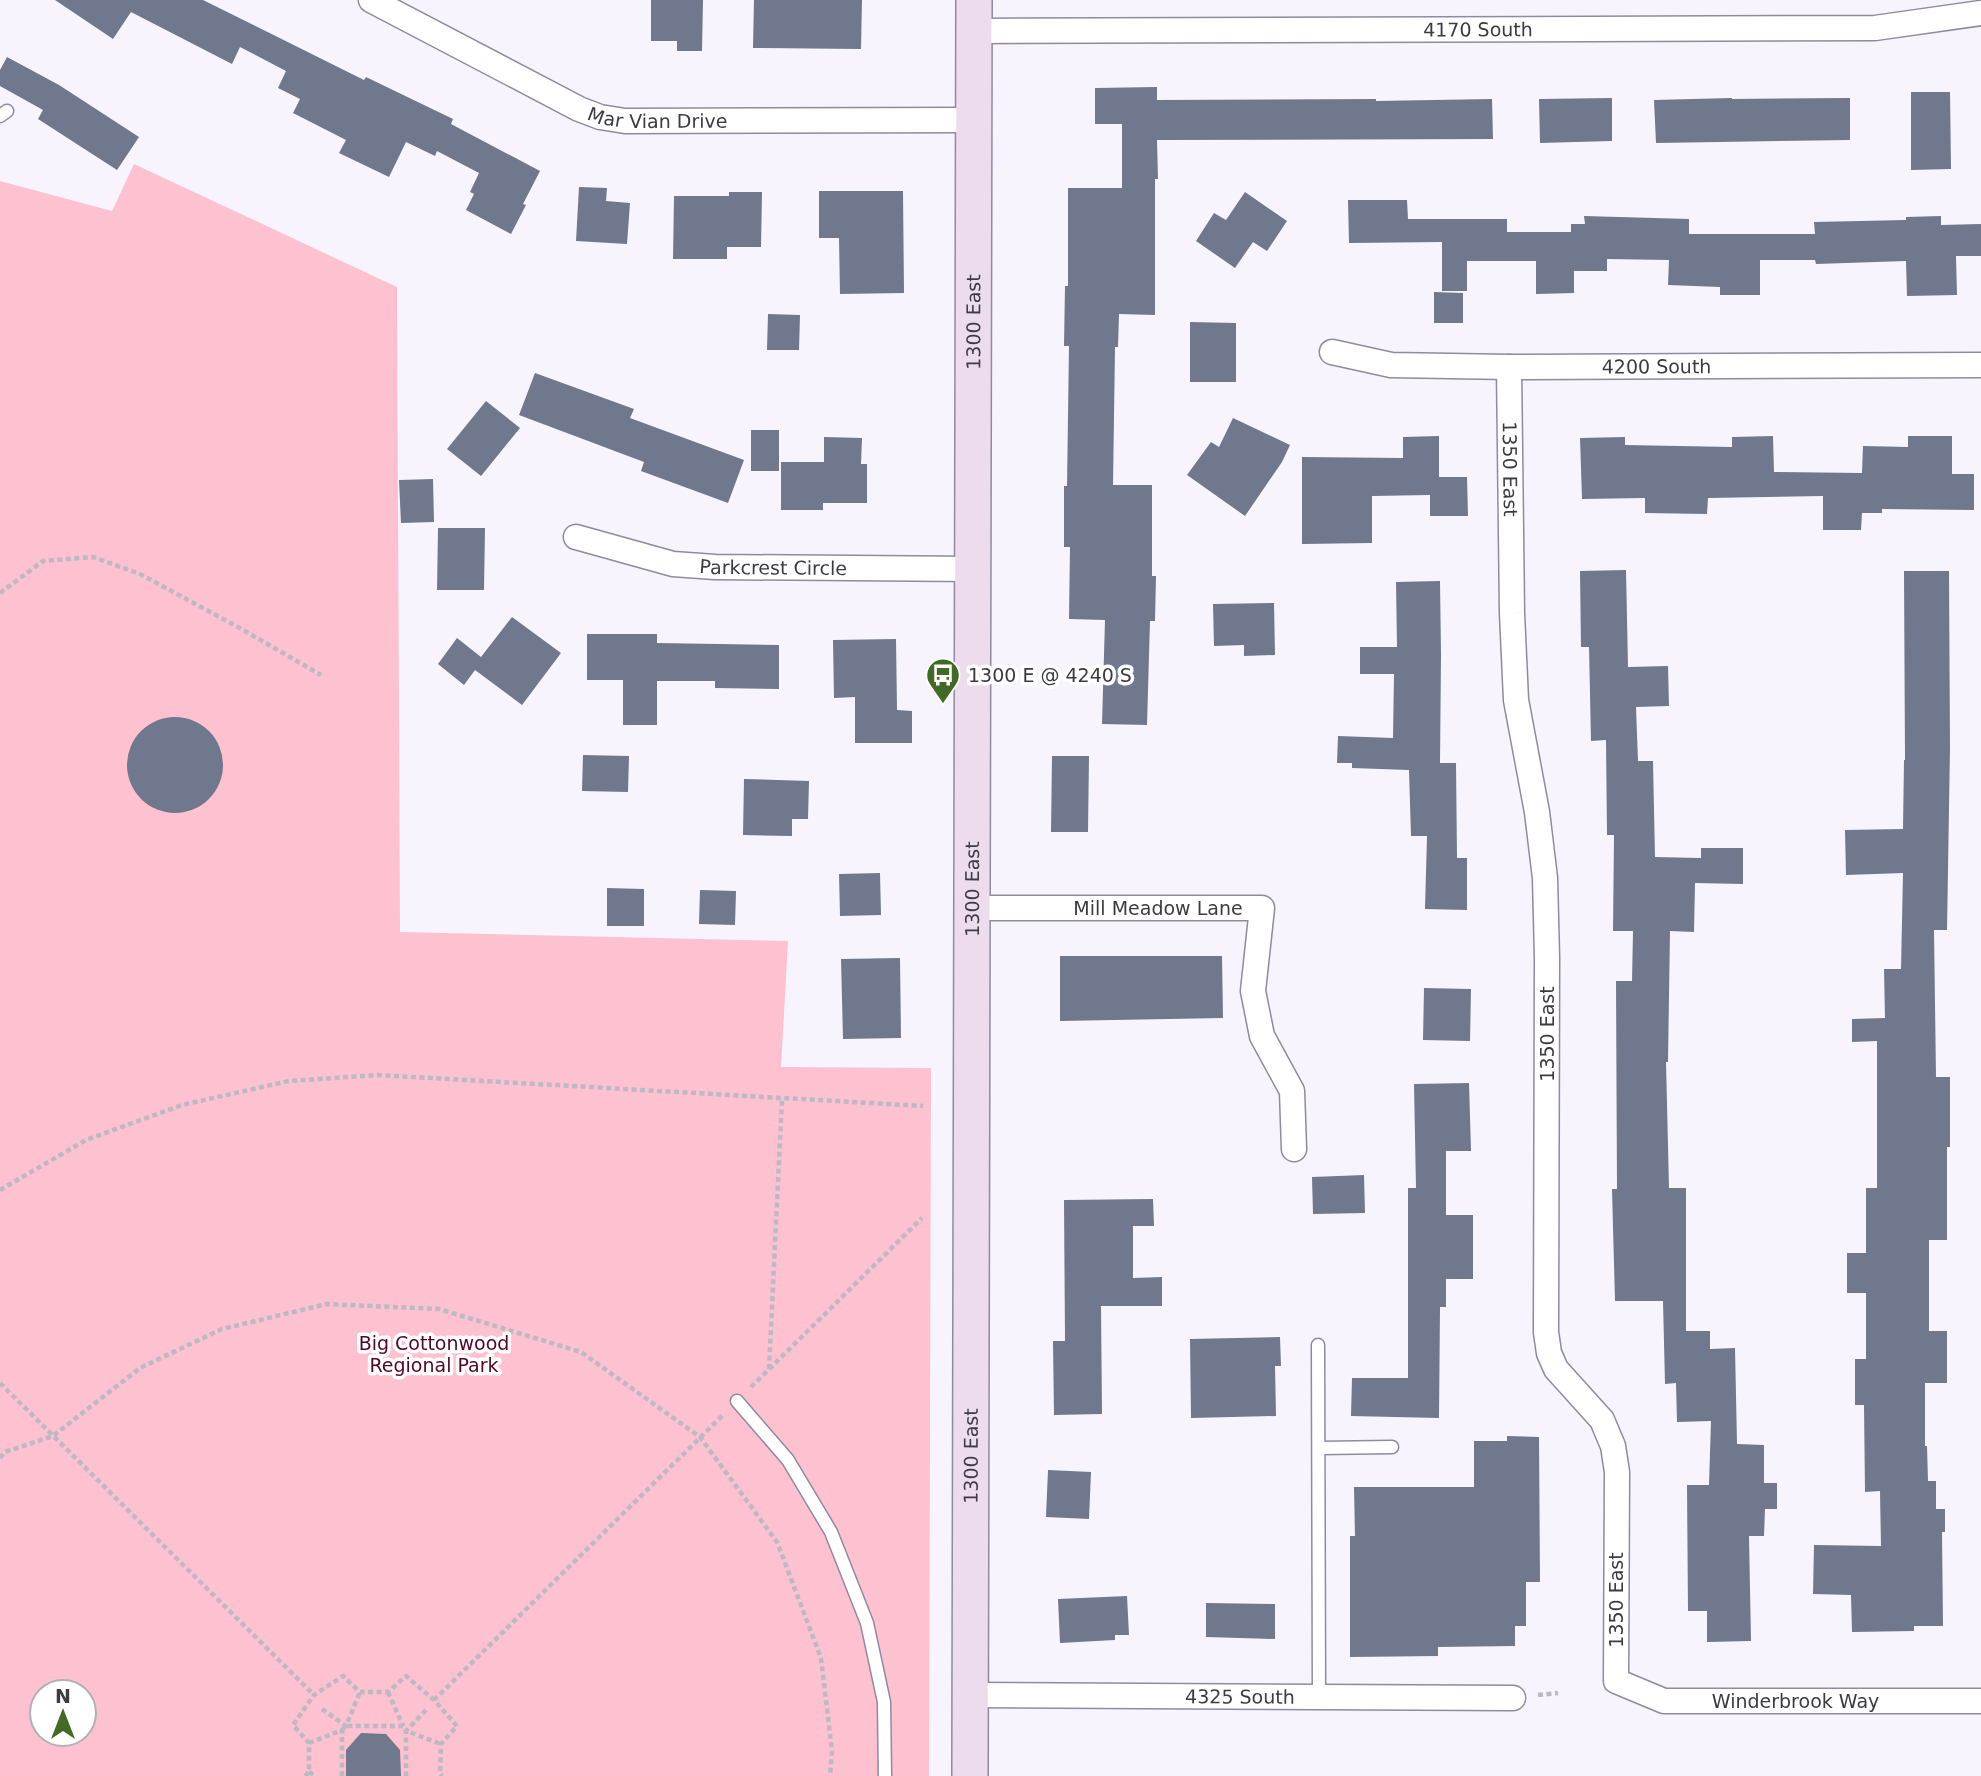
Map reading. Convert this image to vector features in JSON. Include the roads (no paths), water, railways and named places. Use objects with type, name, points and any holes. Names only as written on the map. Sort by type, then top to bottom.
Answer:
[{"type":"main road","name":"1300 East","points":[[970,1776],[974,16]]},
{"type":"street","name":"Mar Vian Drive","points":[[371,0],[600,117],[625,121],[973,120]]},
{"type":"street","name":"4170 South","points":[[974,16],[1875,28],[1981,13]]},
{"type":"street","name":"4200 South","points":[[1332,352],[1391,365],[1981,365]]},
{"type":"street","name":"1350 East","points":[[1509,367],[1512,613],[1516,700],[1537,812],[1545,878],[1546,1332],[1549,1353],[1556,1369],[1602,1420],[1613,1446],[1617,1472],[1616,1681]]},
{"type":"street","name":"Parkcrest Circle","points":[[576,537],[673,564],[715,567],[973,569]]},
{"type":"street","name":"Mill Meadow Lane","points":[[971,908],[1262,908],[1253,990],[1262,1036],[1292,1091],[1294,1149]]},
{"type":"street","name":"Winderbrook Way","points":[[1616,1681],[1664,1700],[1981,1701]]},
{"type":"street","name":"4325 South","points":[[969,1695],[1513,1698]]},
{"type":"lane","points":[[1318,1345],[1319,1697]]},
{"type":"lane","points":[[737,1401],[788,1460],[831,1532],[867,1623],[884,1702],[885,1776]]},
{"type":"lane","points":[[1319,1447],[1392,1447]]},
{"type":"place","name":"1300 E @ 4240 S","points":[[943,705]]},
{"type":"park label","name":"Big Cottonwood Regional Park","points":[[434,1354]]}]
